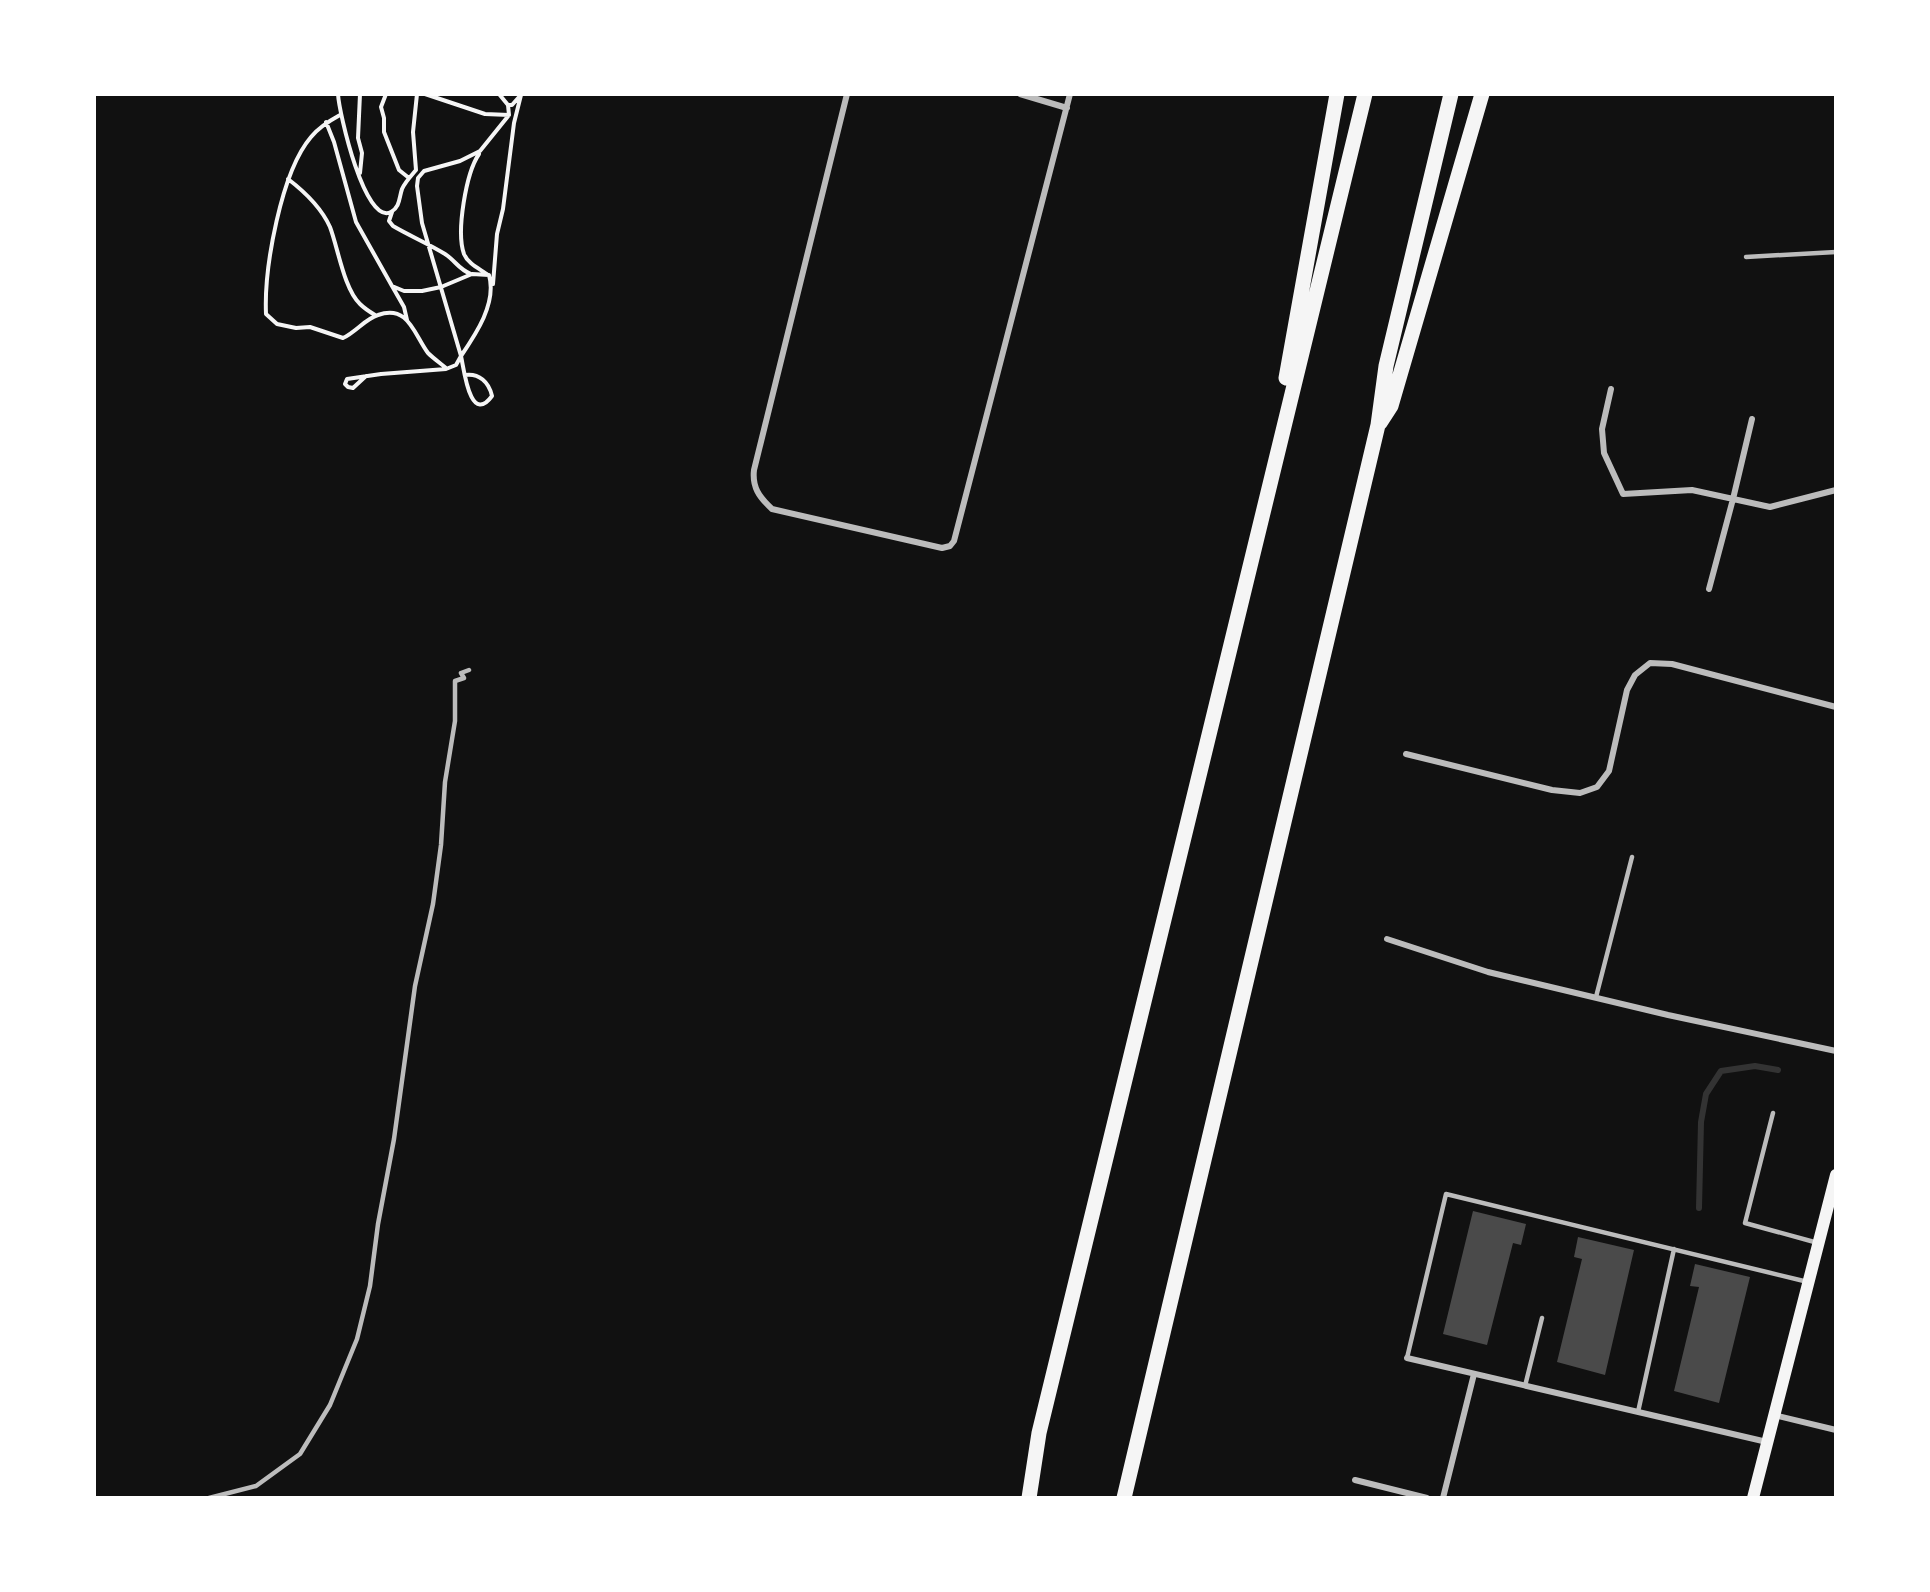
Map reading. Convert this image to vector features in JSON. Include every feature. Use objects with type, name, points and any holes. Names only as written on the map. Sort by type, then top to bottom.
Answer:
[{"type":"highway","points":[[1259,526],[1337,94]]},
{"type":"highway","points":[[1029,1497],[1039,1433],[1365,94]]},
{"type":"highway","points":[[1124,1497],[1378,425],[1386,366],[1451,94]]},
{"type":"highway","points":[[1378,425],[1391,406],[1482,94]]},
{"type":"main road","points":[[1753,1497],[1836,1175]]},
{"type":"street","points":[[847,94],[754,470],[753,483],[758,494],[772,509],[942,549],[950,546],[954,541],[1070,94]]},
{"type":"street","points":[[1020,94],[1067,108]]},
{"type":"street","points":[[1611,388],[1602,429],[1604,453],[1623,494],[1692,490],[1770,507],[1836,490]]},
{"type":"street","points":[[1709,589],[1752,420]]},
{"type":"street","points":[[1406,754],[1552,790],[1580,793],[1597,787],[1609,771],[1627,690],[1635,675],[1650,663],[1672,664],[1836,706]]},
{"type":"street","points":[[1387,939],[1488,972],[1836,1051]]},
{"type":"street","points":[[1407,1358],[1767,1442]]},
{"type":"street","points":[[1443,1497],[1474,1374]]},
{"type":"street","points":[[1774,1414],[1836,1430]]},
{"type":"street","points":[[1355,1480],[1427,1497]]},
{"type":"lane","points":[[1746,257],[1836,252]]},
{"type":"lane","points":[[209,1497],[256,1486],[300,1454],[330,1405],[357,1339],[370,1286],[378,1224],[394,1139],[415,986],[433,904],[441,845],[446,772],[455,721],[455,681],[464,678],[461,673],[468,670]]},
{"type":"lane","points":[[1596,997],[1632,857]]},
{"type":"lane","points":[[1773,1113],[1745,1223],[1818,1243]]},
{"type":"lane","points":[[1407,1358],[1446,1194],[1808,1282]]},
{"type":"lane","points":[[1638,1412],[1674,1249]]},
{"type":"lane","points":[[1525,1386],[1542,1318]]},
{"type":"path","points":[[338,94],[340,115],[351,156],[373,207],[380,213],[392,212]]},
{"type":"path","points":[[360,94],[358,138],[362,153],[360,177]]},
{"type":"path","points":[[386,94],[381,107],[384,132],[399,170],[409,178]]},
{"type":"path","points":[[417,94],[413,132],[416,170],[402,189],[400,202],[389,220],[393,226],[446,254],[459,269],[472,274],[489,275]]},
{"type":"path","points":[[425,94],[485,114],[509,116]]},
{"type":"path","points":[[492,288],[489,275],[472,264],[464,255],[461,238],[465,188],[469,172],[480,152],[509,116],[508,105],[499,94]]},
{"type":"path","points":[[508,105],[512,105],[521,95]]},
{"type":"path","points":[[366,376],[353,388],[345,384],[347,379],[366,376],[446,369],[456,365],[475,335],[487,308],[492,288],[497,234],[503,209],[514,123],[521,95]]},
{"type":"path","points":[[340,115],[326,122],[310,137],[288,179],[272,245],[265,292],[266,314],[277,324],[296,328],[310,327],[342,338],[353,333],[375,315],[390,312],[402,316],[407,321],[429,354],[446,369]]},
{"type":"path","points":[[326,122],[334,142],[356,222],[404,307],[407,321]]},
{"type":"path","points":[[465,375],[473,374],[482,379],[490,388],[492,396],[488,401],[477,404],[470,397],[465,375],[461,356],[422,223],[417,186],[418,178],[424,171],[460,161],[480,152]]},
{"type":"path","points":[[288,179],[307,194],[322,213],[330,227],[340,264],[354,297],[358,303],[375,315]]},
{"type":"path","points":[[392,286],[404,291],[422,291],[441,287],[472,274]]},
{"type":"building","points":[[1473,1211],[1526,1224],[1521,1245],[1513,1243],[1487,1345],[1443,1334]]},
{"type":"building","points":[[1578,1237],[1634,1250],[1605,1375],[1557,1362],[1582,1259],[1574,1257]]},
{"type":"building","points":[[1695,1264],[1750,1277],[1719,1403],[1674,1391],[1699,1287],[1690,1286]]},
{"type":"waterway","points":[[1699,1208],[1701,1122],[1706,1094],[1721,1071],[1755,1066],[1778,1070]]}]
